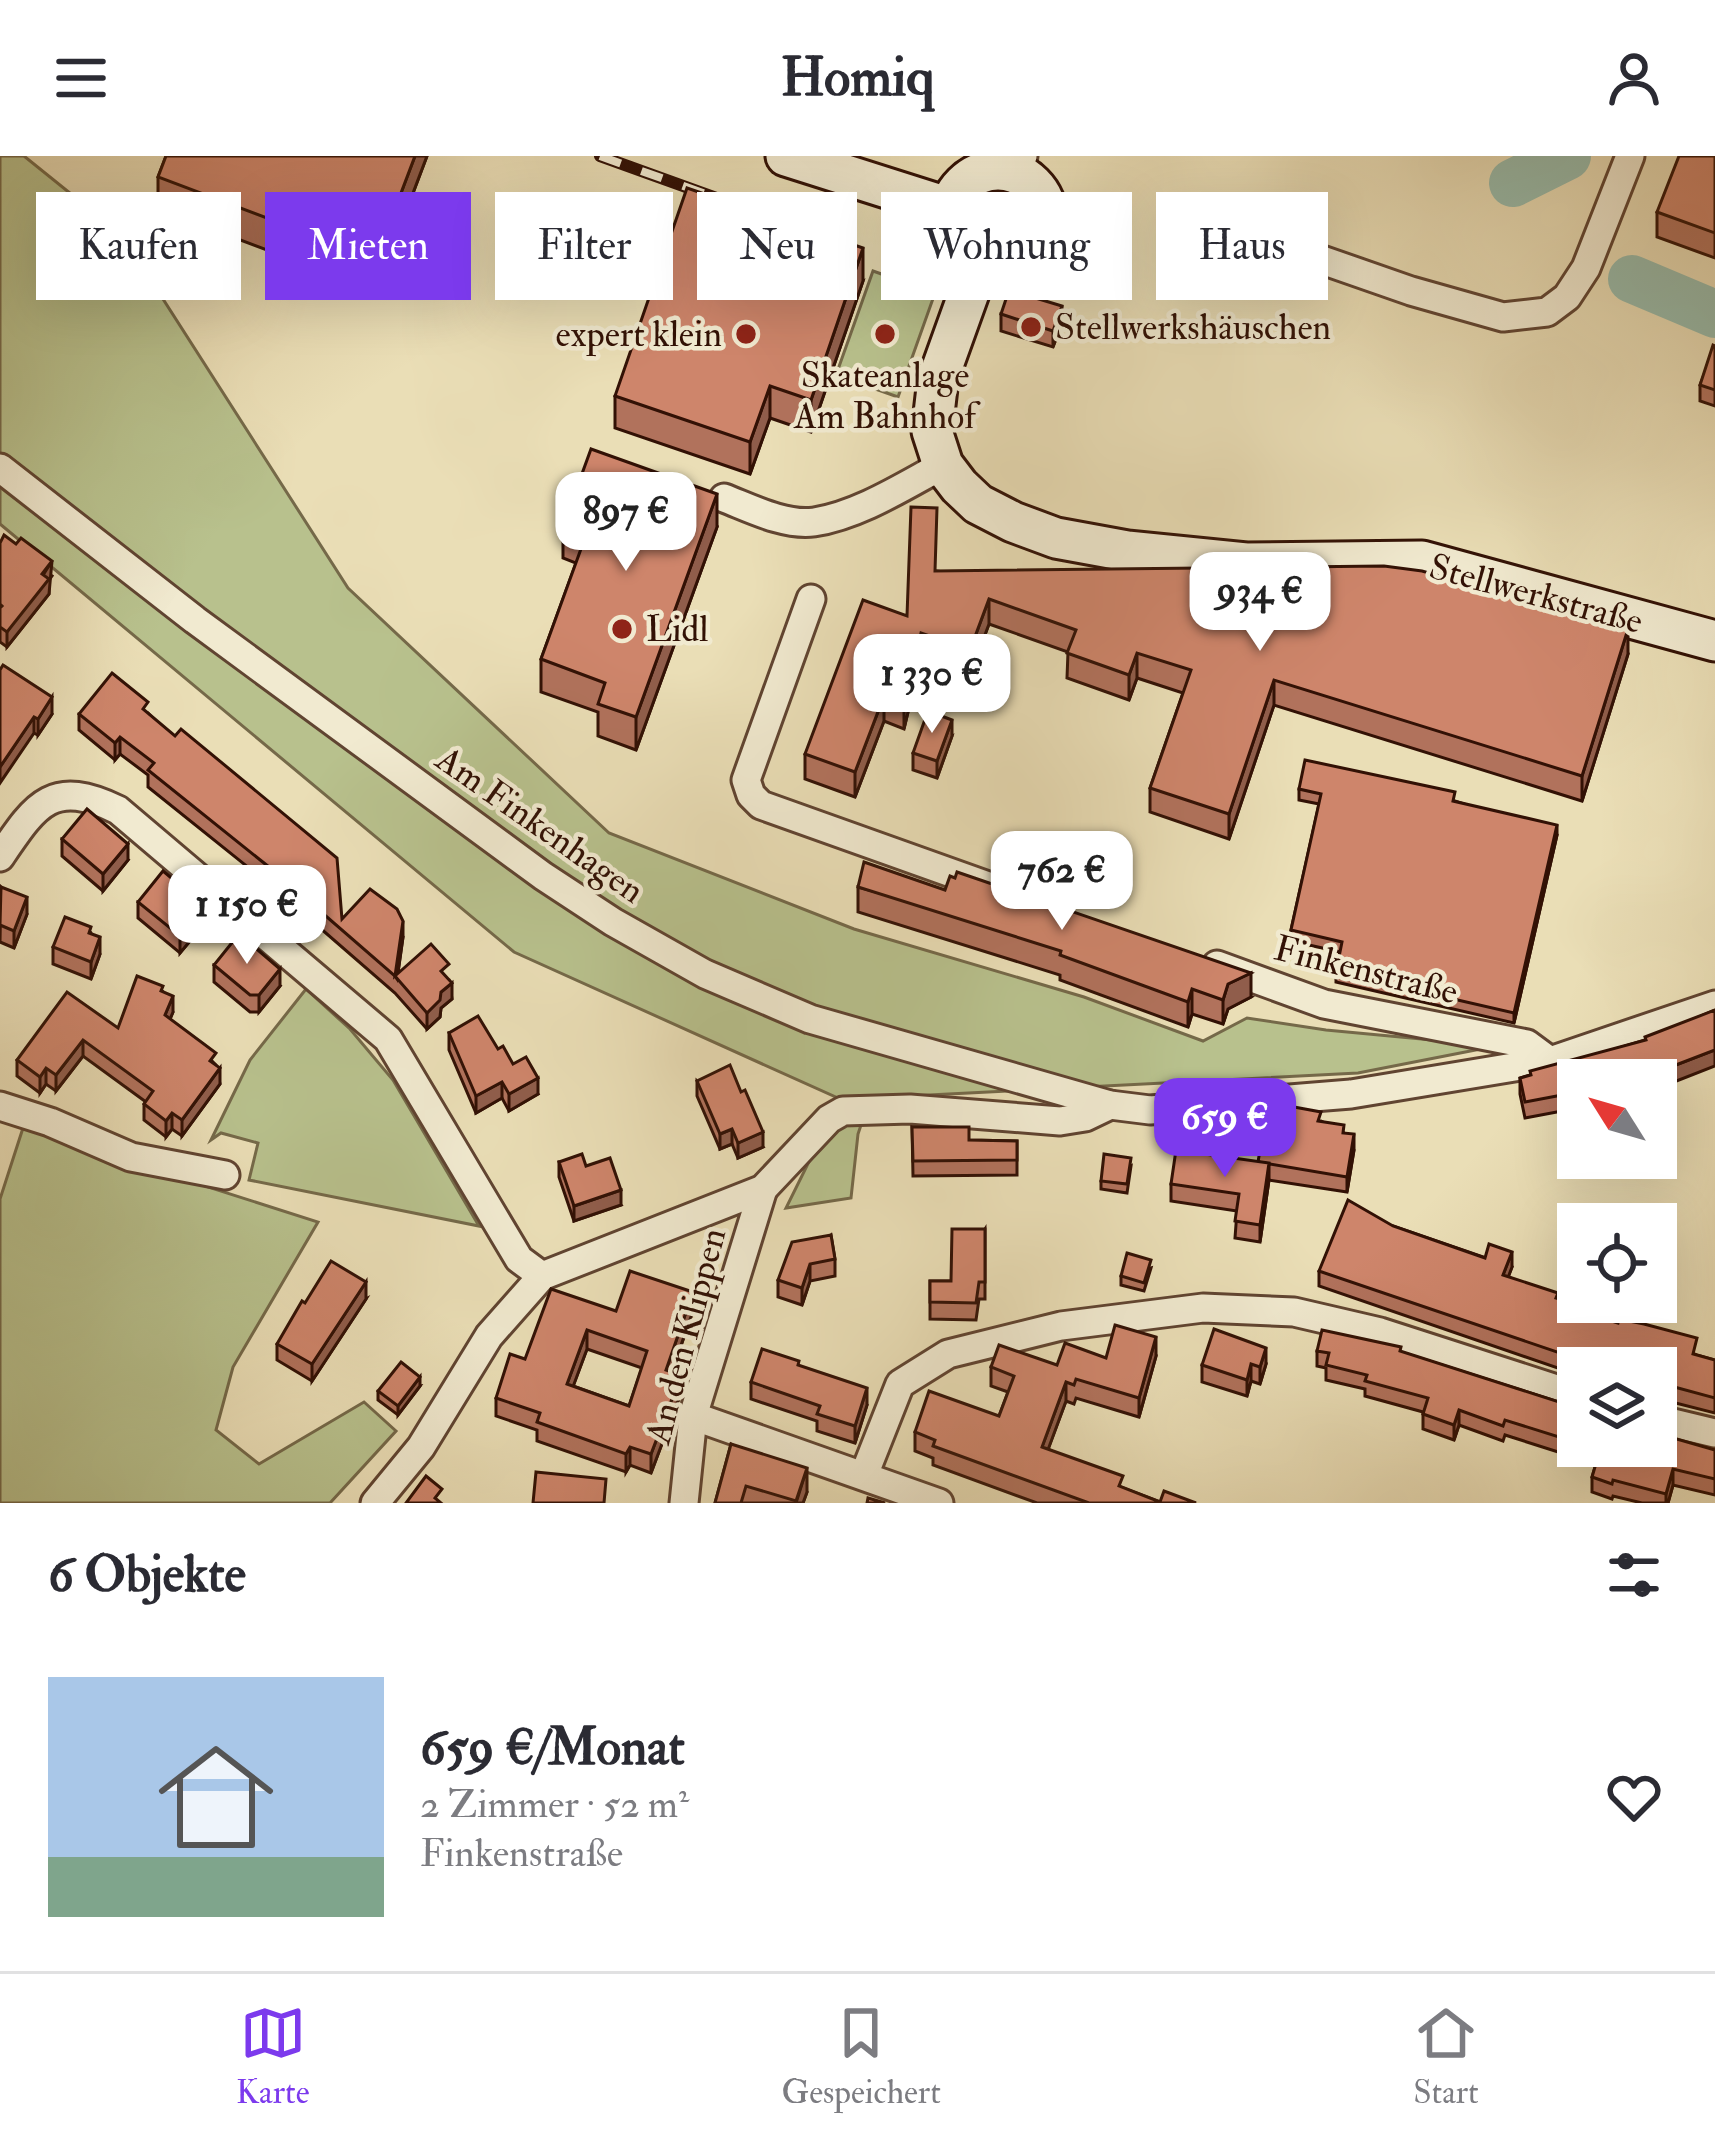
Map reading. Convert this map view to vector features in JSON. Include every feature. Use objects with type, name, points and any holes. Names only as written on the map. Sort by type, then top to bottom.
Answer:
[{"type":"main road","points":[[786,156],[900,192]]},
{"type":"main road","points":[[961,192],[968,181],[1019,165],[1038,192]]},
{"type":"main road","points":[[943,465],[932,431],[933,404],[968,300]]},
{"type":"main road","name":"Stellwerkstraße","points":[[943,465],[978,504],[1056,538],[1127,551],[1246,563],[1422,561],[1715,640]]},
{"type":"street","points":[[1328,263],[1503,317],[1546,312],[1568,297],[1586,268],[1630,156]]},
{"type":"street","points":[[724,498],[773,516],[811,523],[899,489],[943,465]]},
{"type":"street","name":"Am Finkenhagen","points":[[0,468],[195,620],[543,876],[613,922],[705,974],[810,1019],[1110,1105]]},
{"type":"street","points":[[811,599],[746,780],[751,795],[761,805],[1015,896]]},
{"type":"street","points":[[0,857],[30,812],[51,797],[72,794],[118,810],[388,1039],[519,1259],[542,1276],[489,1336],[421,1447],[375,1503]]},
{"type":"street","name":"Finkenstraße","points":[[1202,960],[1324,1004],[1527,1044],[1550,1061]]},
{"type":"street","points":[[1110,1105],[1150,1110],[1352,1094],[1550,1061],[1715,1005]]},
{"type":"street","name":"An den Klippen","points":[[542,1276],[764,1189],[843,1111],[910,1109],[1060,1121],[1085,1117],[1110,1105]]},
{"type":"street","points":[[0,1106],[131,1157],[225,1175]]},
{"type":"street","name":"An den Klippen","points":[[683,1503],[693,1416],[764,1189]]},
{"type":"street","points":[[864,1475],[900,1384],[948,1354],[1060,1325],[1203,1308],[1294,1312],[1358,1327],[1557,1389]]},
{"type":"street","points":[[693,1416],[939,1503]]},
{"type":"street","points":[[1677,1424],[1715,1433]]},
{"type":"green space","points":[[0,156],[24,156],[69,192],[36,192],[36,300],[164,300],[348,588],[609,833],[854,929],[1084,997],[1203,1041],[1247,1018],[1496,1046],[1358,1073],[870,1098],[858,1134],[851,1198],[786,1208],[840,1099],[514,952],[0,524]]},
{"type":"green space","name":"Skateanlage Am Bahnhof","points":[[873,271],[881,274],[881,300],[933,300],[898,397],[836,375]]},
{"type":"green space","points":[[306,989],[350,1029],[393,1080],[479,1226],[249,1180],[258,1143],[221,1133],[211,1140],[250,1060]]},
{"type":"green space","points":[[23,1128],[318,1222],[233,1367],[216,1430],[259,1464],[364,1402],[396,1431],[330,1503],[0,1503],[0,1199]]},
{"type":"building","points":[[166,156],[415,156],[401,192],[265,192],[265,217],[241,208],[241,192],[198,192],[158,177]]},
{"type":"building","points":[[1679,156],[1715,156],[1715,233],[1657,212]]},
{"type":"building","points":[[687,188],[699,192],[697,300],[845,300],[811,400],[770,386],[750,442],[615,396],[648,300],[673,300],[673,228]]},
{"type":"building","points":[[1006,300],[1042,300],[1062,306],[1053,331],[1001,314]]},
{"type":"building","points":[[1715,346],[1715,390],[1700,385]]},
{"type":"building","name":"Lidl","points":[[591,449],[717,494],[636,717],[598,704],[605,683],[541,659],[586,535],[563,526]]},
{"type":"building","points":[[911,507],[937,508],[935,571],[1384,566],[1422,571],[1628,629],[1582,776],[1274,680],[1229,814],[1150,788],[1191,670],[1137,653],[1129,675],[1067,653],[1076,630],[989,599],[970,650],[921,633],[904,704],[884,696],[855,772],[805,754],[863,600],[907,616]]},
{"type":"building","points":[[4,535],[16,544],[21,538],[52,561],[42,574],[49,579],[7,632],[0,627],[0,543]]},
{"type":"building","points":[[3,665],[52,697],[0,767],[0,670]]},
{"type":"building","points":[[112,673],[148,702],[143,709],[175,736],[181,729],[337,858],[342,919],[370,889],[397,909],[403,921],[395,976],[148,770],[154,763],[120,737],[115,743],[79,714]]},
{"type":"building","points":[[928,711],[952,720],[937,761],[913,753]]},
{"type":"building","points":[[1305,760],[1455,792],[1453,801],[1557,825],[1514,1013],[1336,972],[1342,942],[1291,930],[1321,794],[1299,789]]},
{"type":"building","points":[[87,809],[128,844],[103,874],[62,839]]},
{"type":"building","points":[[864,862],[945,890],[950,876],[955,878],[957,872],[1251,973],[1228,984],[1223,1000],[1192,989],[1188,1002],[1060,955],[1061,951],[858,887]]},
{"type":"building","points":[[163,871],[205,906],[180,936],[138,902]]},
{"type":"building","points":[[1,887],[27,897],[14,931],[0,925]]},
{"type":"building","points":[[65,917],[91,927],[89,933],[100,937],[91,962],[53,947]]},
{"type":"building","points":[[239,934],[280,969],[259,995],[250,995],[214,965]]},
{"type":"building","points":[[431,944],[449,964],[441,971],[452,983],[427,1013],[395,976]]},
{"type":"building","points":[[137,976],[163,986],[161,991],[173,996],[165,1015],[216,1053],[210,1061],[220,1068],[182,1120],[172,1113],[166,1121],[144,1104],[153,1091],[83,1040],[56,1075],[46,1068],[40,1077],[17,1060],[67,992],[118,1028]]},
{"type":"building","points":[[1715,1010],[1715,1050],[1677,1065],[1677,1059],[1575,1059]]},
{"type":"building","points":[[478,1016],[498,1049],[503,1046],[513,1064],[526,1057],[538,1078],[509,1094],[502,1082],[476,1096],[449,1033]]},
{"type":"building","points":[[1557,1064],[1557,1096],[1525,1102],[1520,1078],[1531,1075],[1530,1071]]},
{"type":"building","points":[[730,1065],[763,1132],[738,1143],[732,1129],[720,1134],[697,1081]]},
{"type":"building","points":[[1294,1107],[1321,1112],[1318,1121],[1344,1125],[1343,1133],[1354,1134],[1347,1177],[1258,1162],[1267,1109],[1293,1114]]},
{"type":"building","points":[[912,1127],[969,1127],[969,1140],[1017,1141],[1017,1160],[913,1161]]},
{"type":"building","points":[[1176,1150],[1269,1163],[1260,1225],[1235,1221],[1239,1194],[1171,1184]]},
{"type":"building","points":[[582,1154],[586,1166],[610,1158],[621,1190],[574,1206],[559,1162]]},
{"type":"building","points":[[1104,1154],[1131,1158],[1127,1184],[1101,1181]]},
{"type":"building","points":[[1348,1200],[1393,1226],[1485,1258],[1489,1244],[1512,1252],[1503,1275],[1557,1293],[1557,1323],[1639,1323],[1697,1338],[1693,1354],[1715,1360],[1715,1398],[1677,1388],[1677,1347],[1557,1347],[1557,1352],[1319,1271]]},
{"type":"building","points":[[952,1229],[985,1229],[985,1282],[979,1282],[976,1303],[930,1302],[930,1281],[951,1281]]},
{"type":"building","points":[[831,1235],[835,1259],[810,1264],[802,1288],[778,1280],[792,1242]]},
{"type":"building","points":[[1127,1253],[1151,1260],[1144,1283],[1121,1276]]},
{"type":"building","points":[[331,1261],[366,1282],[312,1364],[277,1344]]},
{"type":"building","points":[[630,1271],[693,1292],[666,1370],[681,1375],[651,1454],[630,1447],[626,1454],[537,1422],[540,1413],[496,1398],[510,1354],[525,1359],[551,1289],[616,1311]],"holes":[[[587,1330],[647,1351],[629,1406],[567,1384]]]},
{"type":"building","points":[[1115,1325],[1156,1337],[1139,1398],[1076,1379],[1074,1385],[1066,1382],[1042,1447],[1123,1476],[1119,1486],[1160,1502],[1164,1491],[1196,1503],[1089,1503],[933,1446],[935,1440],[915,1432],[929,1391],[999,1416],[1014,1376],[991,1367],[999,1345],[1057,1365],[1065,1343],[1106,1358]]},
{"type":"building","points":[[1214,1329],[1266,1348],[1260,1367],[1251,1364],[1247,1380],[1202,1365]]},
{"type":"building","points":[[1322,1330],[1401,1347],[1400,1351],[1557,1401],[1557,1436],[1505,1420],[1503,1426],[1459,1410],[1454,1425],[1423,1414],[1428,1398],[1326,1365],[1329,1353],[1317,1351]]},
{"type":"building","points":[[762,1349],[867,1388],[855,1426],[817,1414],[820,1406],[751,1382]]},
{"type":"building","points":[[401,1362],[420,1377],[398,1406],[378,1391]]},
{"type":"building","points":[[1677,1439],[1715,1450],[1715,1479],[1673,1469],[1666,1494],[1592,1477],[1595,1467],[1677,1467]]},
{"type":"building","points":[[731,1444],[807,1468],[796,1501],[746,1486],[741,1503],[715,1503]]},
{"type":"building","points":[[536,1472],[606,1479],[604,1503],[533,1503]]},
{"type":"building","points":[[426,1476],[442,1489],[435,1498],[441,1503],[406,1503]]},
{"type":"waterway","points":[[1513,183],[1567,156]]},
{"type":"waterway","points":[[1632,279],[1715,314]]},
{"type":"railway","points":[[600,156],[700,192]]},
{"type":"place","name":"Stellwerkshäuschen","points":[[1031,327]]},
{"type":"place","name":"expert klein","points":[[746,334]]},
{"type":"place","name":"Skateanlage Am Bahnhof","points":[[885,334]]},
{"type":"place","name":"Lidl","points":[[622,629]]}]
